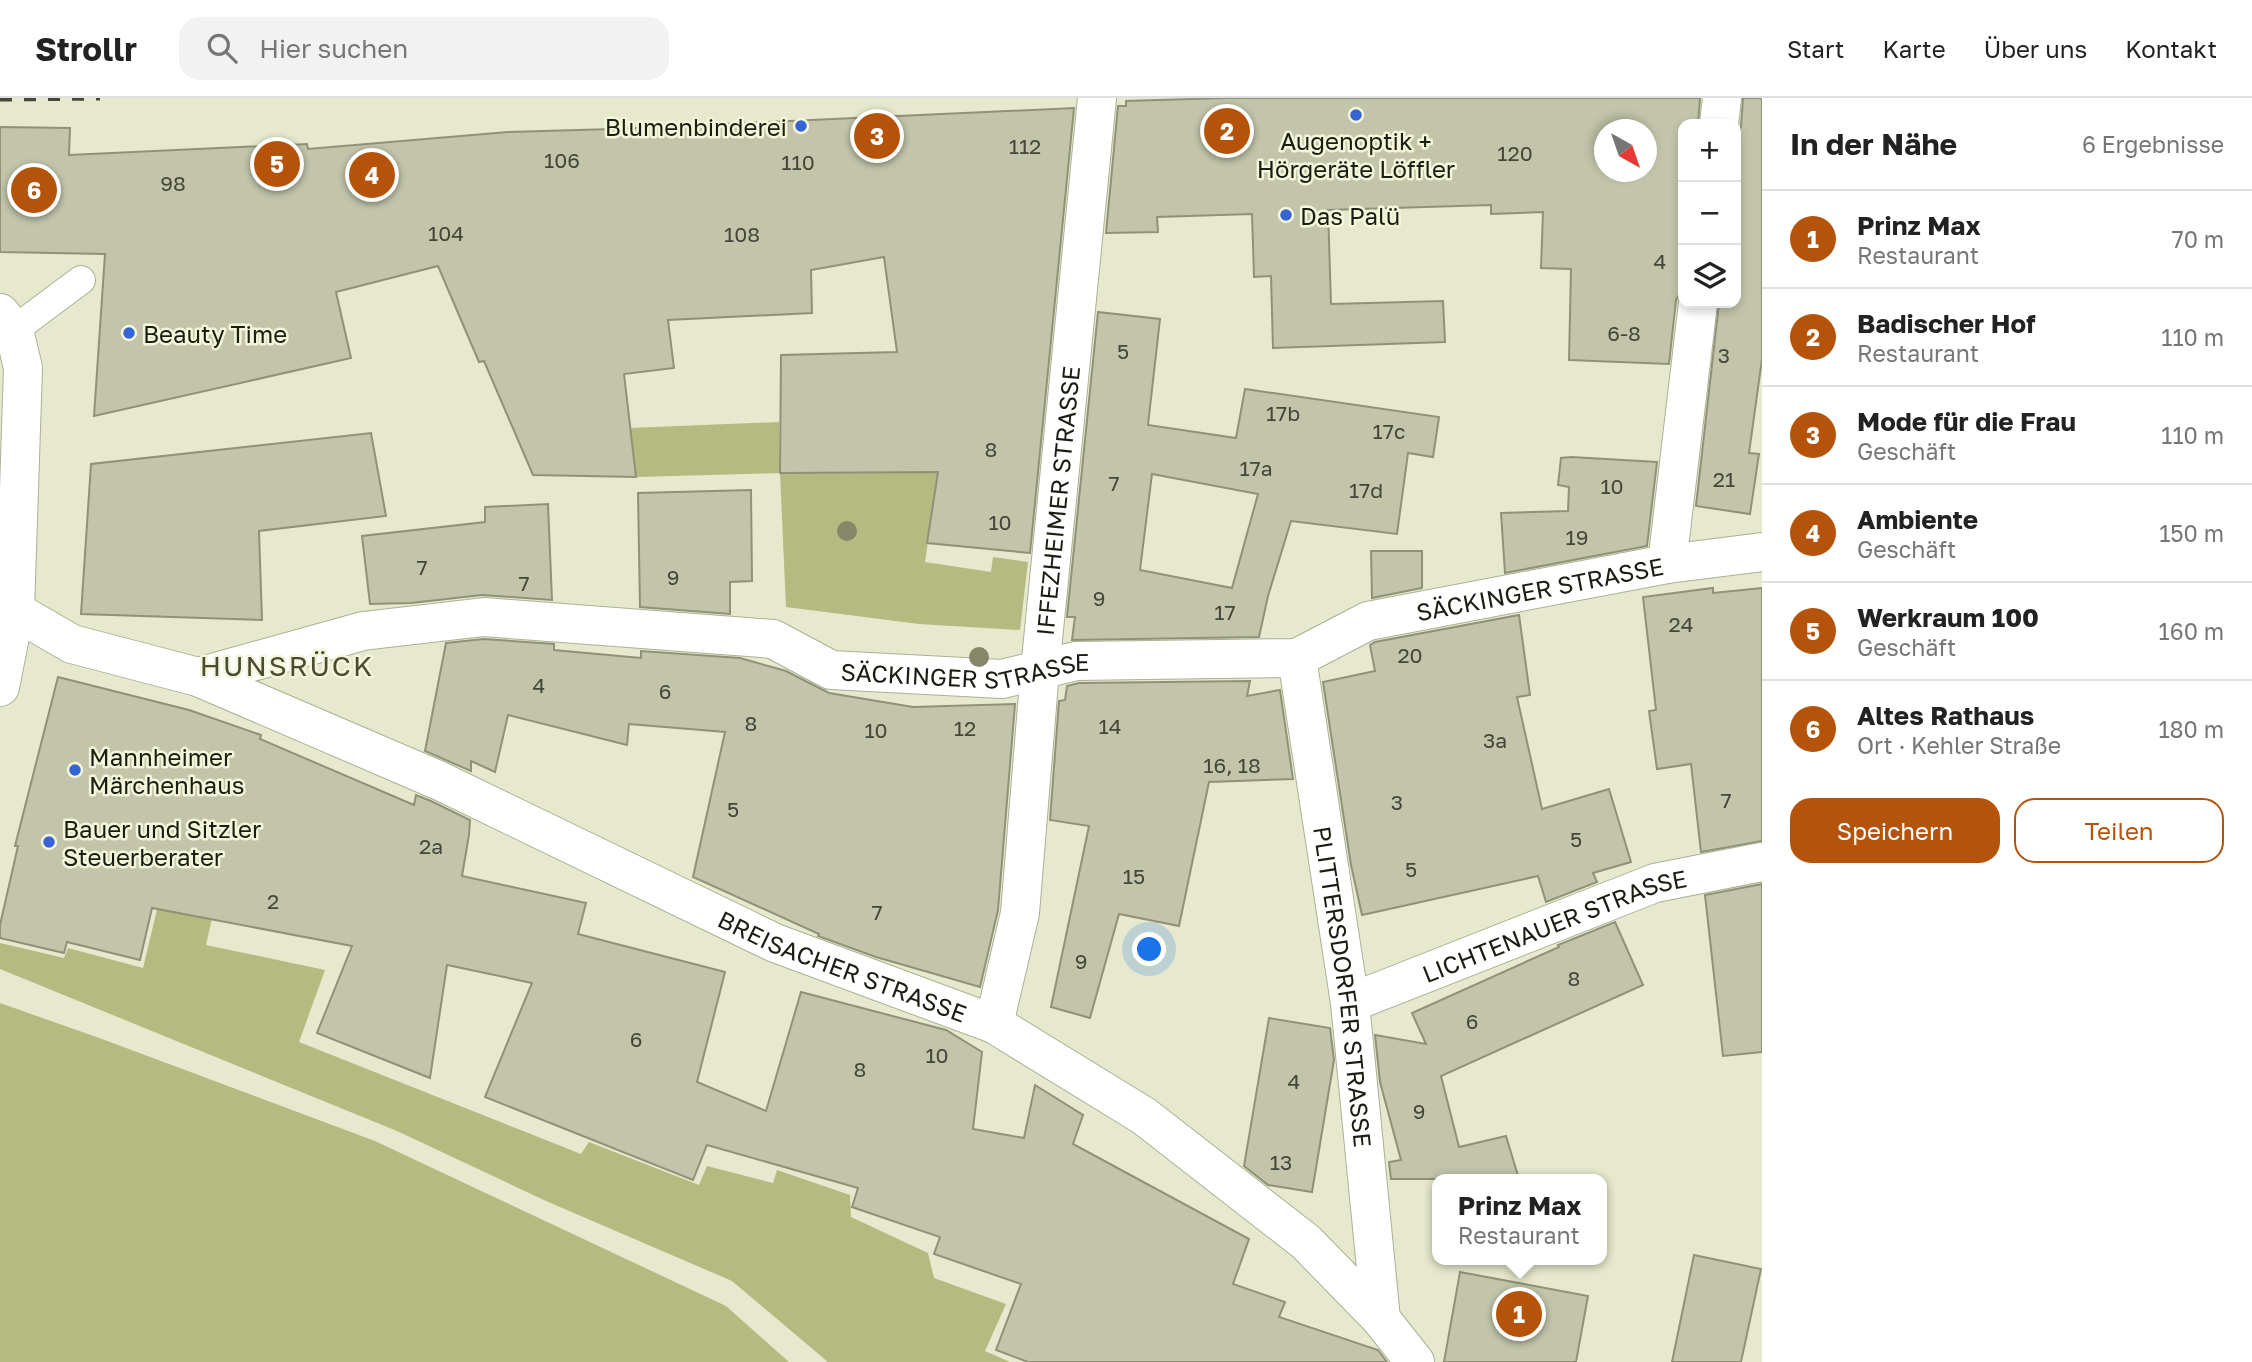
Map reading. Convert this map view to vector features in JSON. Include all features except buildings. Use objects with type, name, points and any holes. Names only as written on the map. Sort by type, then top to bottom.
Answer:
[{"type":"street","name":"IFFEZHEIMER STRASSE","points":[[994,1024],[1020,913],[1040,670],[1097,98]]},
{"type":"street","points":[[1719,119],[1722,98]]},
{"type":"street","points":[[1667,564],[1697,308]]},
{"type":"street","points":[[0,687],[15,611],[23,368],[7,322]]},
{"type":"street","name":"SÄCKINGER STRASSE","points":[[198,677],[363,631],[484,617],[773,639],[831,670],[1002,679],[1076,660],[1297,657],[1368,621],[1667,564],[1762,552]]},
{"type":"street","points":[[15,611],[72,644],[198,677]]},
{"type":"street","name":"PLITTERSDORFER STRASSE","points":[[1297,657],[1350,1003],[1381,1319]]},
{"type":"street","name":"BREISACHER STRASSE","points":[[198,677],[440,781],[775,943],[994,1024],[1144,1115],[1306,1242],[1381,1319],[1415,1362]]},
{"type":"street","name":"LICHTENAUER STRASSE","points":[[1350,1003],[1655,883],[1762,862]]},
{"type":"lane","points":[[7,322],[81,280]]},
{"type":"green space","points":[[779,422],[780,472],[938,472],[925,562],[991,572],[993,557],[1028,562],[1020,630],[919,624],[786,607],[780,473],[636,477],[630,428]]},
{"type":"green space","points":[[219,887],[206,945],[325,970],[299,1042],[581,1154],[589,1142],[699,1185],[707,1166],[773,1183],[777,1170],[850,1195],[851,1217],[928,1253],[934,1278],[1006,1304],[985,1351],[1010,1362],[828,1362],[732,1281],[546,1201],[397,1131],[0,969],[0,943],[64,958],[68,948],[143,968],[161,893]]},
{"type":"green space","points":[[0,1003],[375,1141],[726,1306],[789,1362],[0,1362]]},
{"type":"railway","points":[[0,99],[100,98]]},
{"type":"place","name":"Augenoptik + Hörgeräte Löffler","points":[[1356,115]]},
{"type":"place","name":"Blumenbinderei","points":[[801,126]]},
{"type":"place","name":"Badischer Hof","points":[[1227,131]]},
{"type":"place","name":"Mode für die Frau","points":[[877,136]]},
{"type":"place","name":"Werkraum 100","points":[[277,164]]},
{"type":"place","name":"Ambiente","points":[[372,175]]},
{"type":"place","name":"Altes Rathaus","points":[[34,190]]},
{"type":"place","name":"Das Palü","points":[[1286,215]]},
{"type":"place","name":"Beauty Time","points":[[129,333]]},
{"type":"place","name":"Mannheimer Märchenhaus","points":[[75,770]]},
{"type":"place","name":"Bauer und Sitzler Steuerberater","points":[[49,842]]},
{"type":"place","name":"Prinz Max","points":[[1519,1314]]},
{"type":"district","name":"HUNSRÜCK","points":[[287,665]]}]
